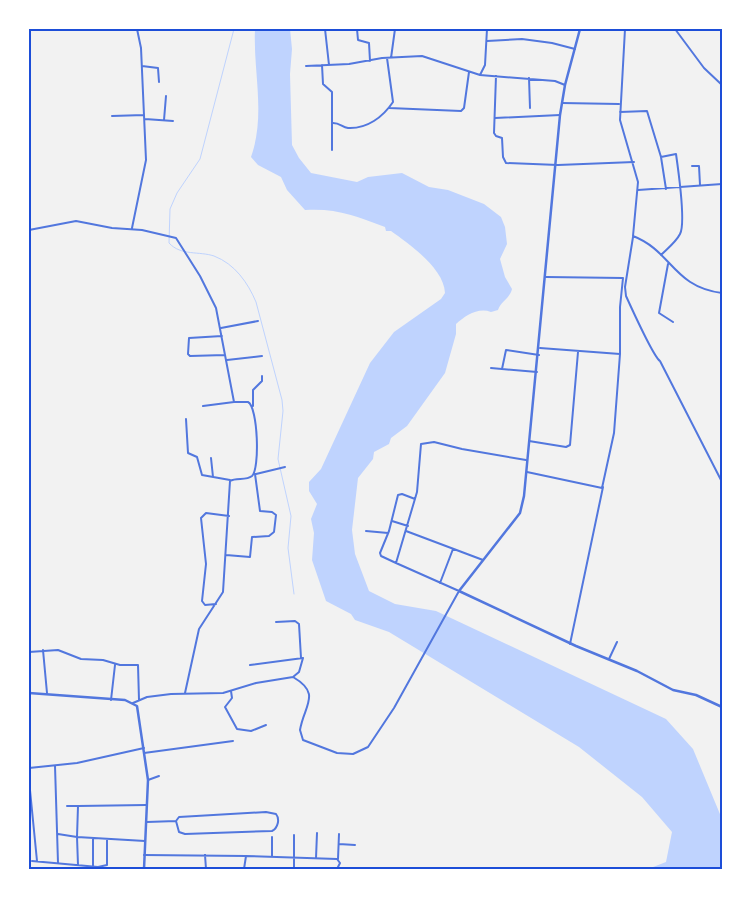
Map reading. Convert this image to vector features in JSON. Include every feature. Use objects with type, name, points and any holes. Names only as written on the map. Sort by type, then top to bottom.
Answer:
[{"type":"street","points":[[132,228],[145,165],[141,42],[137,29]]},
{"type":"street","points":[[325,29],[328,65]]},
{"type":"street","points":[[357,29],[358,40],[369,43],[370,61]]},
{"type":"street","points":[[391,58],[394,29]]},
{"type":"street","points":[[480,75],[484,65],[487,29]]},
{"type":"street","points":[[293,676],[304,684],[309,693],[310,700],[300,730],[304,740],[337,753],[353,754],[368,747],[381,730],[458,591],[520,513],[527,472],[540,348],[560,115],[565,85],[580,29]]},
{"type":"street","points":[[570,644],[618,404],[620,307],[633,236],[638,190],[633,162],[623,136],[620,112],[625,29]]},
{"type":"street","points":[[675,29],[704,68],[722,85]]},
{"type":"street","points":[[487,41],[522,39],[552,42],[575,49]]},
{"type":"street","points":[[333,123],[340,123],[347,128],[358,127],[377,120],[389,108],[392,102],[387,58]]},
{"type":"street","points":[[306,66],[322,66],[387,58],[429,58],[480,75],[529,78],[565,85]]},
{"type":"street","points":[[142,66],[158,68],[160,82]]},
{"type":"street","points":[[322,66],[323,84],[332,92],[332,150]]},
{"type":"street","points":[[389,108],[461,111],[464,108],[469,72]]},
{"type":"street","points":[[496,76],[495,135],[502,138],[503,157],[506,163],[556,165],[633,162]]},
{"type":"street","points":[[529,78],[530,108]]},
{"type":"street","points":[[164,120],[166,96]]},
{"type":"street","points":[[562,103],[621,104]]},
{"type":"street","points":[[620,112],[647,111],[661,157],[666,188]]},
{"type":"street","points":[[112,116],[144,115]]},
{"type":"street","points":[[495,118],[560,115]]},
{"type":"street","points":[[144,119],[173,121]]},
{"type":"street","points":[[661,157],[676,154],[681,179],[678,187],[681,229],[678,237],[661,255]]},
{"type":"street","points":[[692,166],[699,166],[700,185]]},
{"type":"street","points":[[638,190],[722,184]]},
{"type":"street","points":[[29,230],[70,221],[132,228],[176,238],[216,308],[234,402]]},
{"type":"street","points":[[633,236],[661,255],[692,284],[705,290],[722,293]]},
{"type":"street","points":[[668,263],[659,312],[660,316],[673,322]]},
{"type":"street","points":[[546,277],[625,278]]},
{"type":"street","points":[[625,278],[629,302],[651,345],[655,357],[660,362],[722,482]]},
{"type":"street","points":[[221,328],[258,321]]},
{"type":"street","points":[[222,336],[188,339],[188,354],[190,356],[225,355]]},
{"type":"street","points":[[540,348],[620,354]]},
{"type":"street","points":[[502,369],[506,350],[539,355]]},
{"type":"street","points":[[530,441],[570,445],[578,352]]},
{"type":"street","points":[[226,360],[262,356]]},
{"type":"street","points":[[492,368],[537,372]]},
{"type":"street","points":[[226,555],[250,557],[252,537],[269,536],[274,532],[276,515],[272,512],[260,510],[255,473],[257,436],[253,390],[262,381],[262,376]]},
{"type":"street","points":[[203,406],[248,402],[253,406]]},
{"type":"street","points":[[186,419],[188,455],[197,457],[202,475],[230,480],[250,478],[255,473],[285,467]]},
{"type":"street","points":[[396,563],[415,499],[423,442],[434,442],[462,450],[528,460]]},
{"type":"street","points":[[211,458],[213,477]]},
{"type":"street","points":[[527,472],[598,489],[603,486]]},
{"type":"street","points":[[185,693],[199,629],[223,592],[230,480]]},
{"type":"street","points":[[415,499],[402,494],[398,495],[392,521],[380,554],[570,644],[609,659],[673,690],[696,695],[722,707]]},
{"type":"street","points":[[216,604],[205,605],[202,601],[206,564],[201,518],[206,514],[229,516]]},
{"type":"street","points":[[392,521],[408,526]]},
{"type":"street","points":[[366,531],[388,533]]},
{"type":"street","points":[[406,531],[483,560]]},
{"type":"street","points":[[440,583],[453,549]]},
{"type":"street","points":[[29,693],[47,693],[133,702],[185,693],[206,694],[231,691],[256,683],[293,676],[299,672],[303,660],[301,658],[298,624],[295,622],[276,622]]},
{"type":"street","points":[[609,659],[618,642]]},
{"type":"street","points":[[43,650],[47,693]]},
{"type":"street","points":[[29,652],[58,650],[81,659],[103,660],[115,664],[138,666],[139,700]]},
{"type":"street","points":[[250,665],[301,658]]},
{"type":"street","points":[[111,700],[115,664]]},
{"type":"street","points":[[231,691],[232,698],[225,707],[237,729],[251,731],[266,725]]},
{"type":"street","points":[[133,702],[138,712],[148,780],[144,869]]},
{"type":"street","points":[[144,753],[233,741]]},
{"type":"street","points":[[29,768],[100,759],[144,748]]},
{"type":"street","points":[[55,766],[58,863]]},
{"type":"street","points":[[148,780],[159,776]]},
{"type":"street","points":[[29,780],[37,861]]},
{"type":"street","points":[[67,806],[147,805]]},
{"type":"street","points":[[78,806],[78,865]]},
{"type":"street","points":[[146,822],[176,821],[178,817],[185,816],[266,812],[276,814],[278,821],[277,827],[272,831],[182,834],[179,832],[176,821]]},
{"type":"street","points":[[316,858],[317,833]]},
{"type":"street","points":[[58,834],[108,840],[145,841]]},
{"type":"street","points":[[337,869],[340,863],[338,859],[339,834]]},
{"type":"street","points":[[294,835],[294,869]]},
{"type":"street","points":[[272,837],[272,857]]},
{"type":"street","points":[[93,838],[93,867]]},
{"type":"street","points":[[32,861],[98,868],[106,865],[108,840]]},
{"type":"street","points":[[339,844],[355,844]]},
{"type":"street","points":[[144,855],[338,859]]},
{"type":"street","points":[[205,855],[206,869]]},
{"type":"street","points":[[244,869],[246,856]]},
{"type":"water","points":[[255,29],[290,29],[292,49],[290,74],[292,145],[299,158],[311,173],[357,182],[368,177],[402,173],[429,187],[448,190],[484,204],[501,217],[505,227],[507,244],[500,259],[505,277],[512,289],[509,295],[498,310],[491,312],[477,311],[456,324],[456,334],[445,373],[407,426],[391,438],[389,444],[374,452],[373,459],[358,478],[352,530],[355,554],[369,591],[395,604],[436,611],[666,719],[693,749],[722,819],[722,869],[648,869],[666,862],[672,832],[642,797],[579,747],[389,632],[355,620],[351,614],[326,601],[312,560],[314,533],[311,519],[317,504],[309,491],[309,482],[321,469],[370,363],[394,332],[441,299],[445,293],[439,275],[432,266],[416,250],[391,231],[386,231],[385,227],[365,219],[346,214],[327,210],[305,210],[287,190],[281,177],[258,165],[251,157],[258,125]]},
{"type":"waterway","points":[[234,29],[200,159],[177,193],[170,209],[169,243],[185,252],[222,259],[245,281],[256,302],[282,400],[283,411],[278,459],[291,516],[288,548],[294,594]]}]
